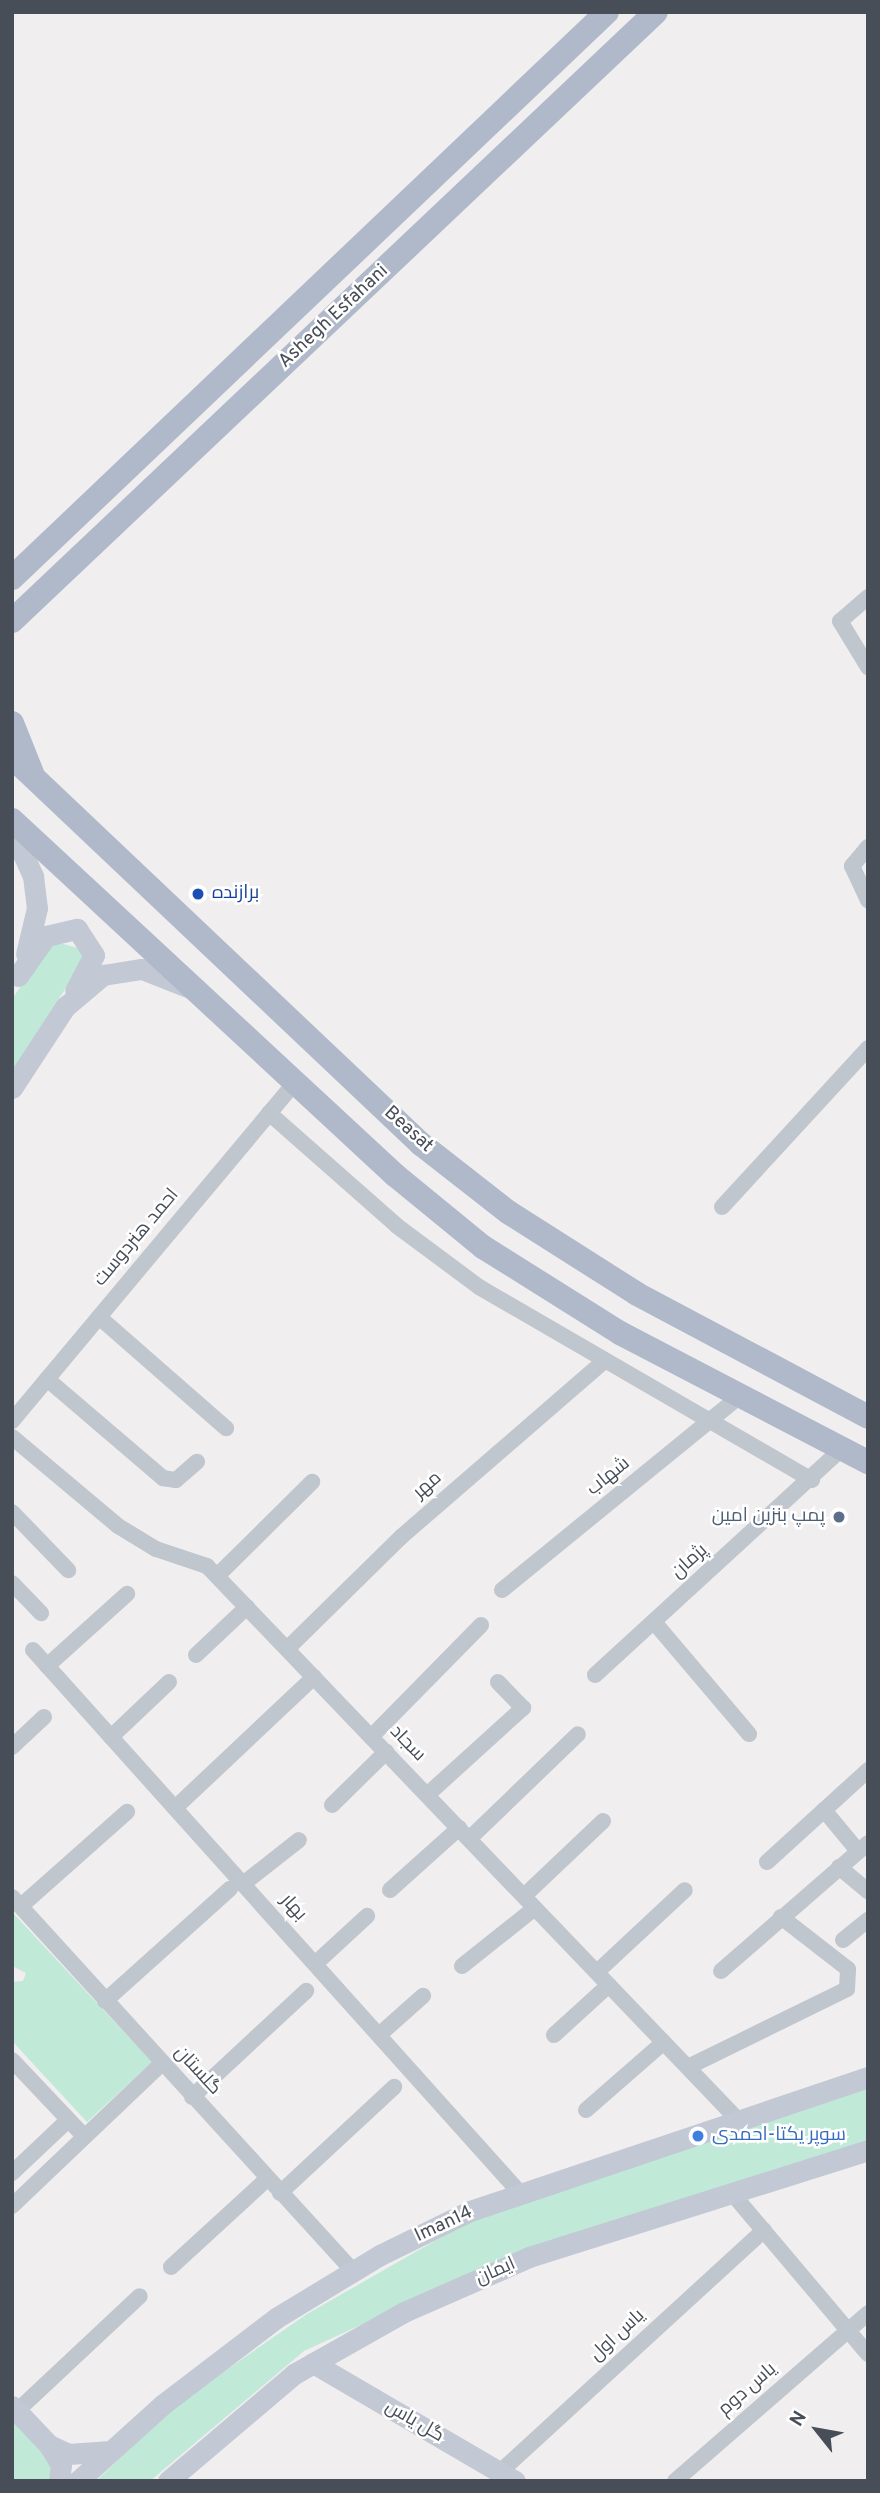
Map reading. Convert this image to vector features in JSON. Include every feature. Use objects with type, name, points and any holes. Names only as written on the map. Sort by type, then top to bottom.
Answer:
[{"type":"main road","name":"Ashegh Esfahani","points":[[12,578],[607,12]]},
{"type":"main road","name":"Ashegh Esfahani","points":[[14,623],[656,12]]},
{"type":"main road","points":[[12,723],[35,780]]},
{"type":"main road","name":"Beasat","points":[[12,757],[421,1144],[508,1212],[637,1294],[868,1417]]},
{"type":"main road","points":[[12,820],[395,1175],[483,1247],[620,1333],[868,1462]]},
{"type":"main road","points":[[12,830],[33,876],[37,908],[15,981]]},
{"type":"main road","points":[[12,1088],[65,1007],[94,955],[77,929],[46,936],[15,981]]},
{"type":"main road","points":[[65,1007],[103,975],[142,969],[193,988]]},
{"type":"main road","points":[[395,1175],[421,1144]]},
{"type":"main road","name":"Iman14","points":[[78,2481],[111,2451],[276,2318],[353,2271],[470,2211],[868,2077]]},
{"type":"main road","name":"ایمان","points":[[168,2481],[313,2363],[404,2312],[528,2258],[868,2150]]},
{"type":"main road","name":"گل یاس","points":[[313,2363],[508,2476]]},
{"type":"main road","points":[[15,2409],[49,2445],[61,2465],[59,2481]]},
{"type":"main road","points":[[49,2445],[68,2454],[111,2451]]},
{"type":"street","points":[[868,597],[840,621],[868,667]]},
{"type":"street","points":[[868,847],[852,866],[868,901]]},
{"type":"street","points":[[722,1207],[868,1048]]},
{"type":"street","name":"احمد هنردوست","points":[[12,1421],[295,1082]]},
{"type":"street","points":[[269,1113],[469,1280],[812,1480]]},
{"type":"street","points":[[99,1317],[226,1429]]},
{"type":"street","name":"مهر","points":[[287,1649],[401,1538],[604,1361]]},
{"type":"street","points":[[47,1379],[163,1478],[176,1480],[197,1462]]},
{"type":"street","name":"شهاب","points":[[502,1590],[713,1421],[740,1396]]},
{"type":"street","name":"سجاد","points":[[12,1437],[118,1526],[217,1576],[740,2122]]},
{"type":"street","name":"پژمان","points":[[595,1675],[812,1480],[842,1449]]},
{"type":"street","points":[[217,1576],[312,1482]]},
{"type":"street","points":[[12,1512],[68,1570]]},
{"type":"street","points":[[12,1583],[41,1613]]},
{"type":"street","points":[[47,1666],[127,1594]]},
{"type":"street","points":[[196,1655],[247,1607]]},
{"type":"street","points":[[654,1622],[749,1734]]},
{"type":"street","points":[[371,1737],[481,1625]]},
{"type":"street","name":"بهار","points":[[33,1650],[175,1808],[237,1886],[315,1964],[521,2194]]},
{"type":"street","points":[[175,1808],[314,1677]]},
{"type":"street","points":[[111,1737],[169,1682]]},
{"type":"street","points":[[427,1796],[523,1708],[498,1682]]},
{"type":"street","points":[[12,1747],[44,1717]]},
{"type":"street","points":[[390,1889],[464,1834],[578,1734]]},
{"type":"street","points":[[332,1805],[386,1752]]},
{"type":"street","points":[[767,1862],[868,1770]]},
{"type":"street","points":[[721,1971],[863,1847],[824,1810]]},
{"type":"street","points":[[16,1902],[127,1812]]},
{"type":"street","points":[[462,1966],[530,1902],[603,1821]]},
{"type":"street","points":[[105,2001],[237,1886],[299,1840]]},
{"type":"street","points":[[839,1867],[868,1891]]},
{"type":"street","points":[[597,1972],[685,1890]]},
{"type":"street","name":"گلستان","points":[[16,1902],[161,2064],[353,2271]]},
{"type":"street","points":[[315,1964],[367,1916]]},
{"type":"street","points":[[688,2067],[847,1989],[848,1969],[781,1917]]},
{"type":"street","points":[[843,1940],[868,1920]]},
{"type":"street","points":[[554,2035],[608,1984]]},
{"type":"street","points":[[192,2097],[306,1991]]},
{"type":"street","points":[[379,2035],[423,1996]]},
{"type":"street","points":[[586,2110],[664,2042]]},
{"type":"street","points":[[12,2060],[83,2135]]},
{"type":"street","points":[[12,2206],[83,2135],[161,2064]]},
{"type":"street","points":[[280,2193],[394,2087]]},
{"type":"street","points":[[12,2173],[68,2120]]},
{"type":"street","points":[[171,2267],[267,2179]]},
{"type":"street","points":[[731,2192],[868,2354]]},
{"type":"street","name":"یاس اول","points":[[508,2476],[764,2230]]},
{"type":"street","points":[[15,2409],[140,2296]]},
{"type":"street","name":"یاس دوم","points":[[675,2481],[868,2312]]},
{"type":"green space","points":[[52,941],[82,949],[82,963],[12,1071],[12,999]]},
{"type":"green space","points":[[12,1912],[152,2062],[87,2122],[12,2041],[12,1982],[23,1981],[26,1973],[12,1966]]},
{"type":"green space","points":[[868,2086],[868,2141],[524,2250],[304,2351],[150,2481],[96,2481],[176,2405],[307,2314],[468,2222]]},
{"type":"green space","points":[[12,2419],[53,2462],[52,2481],[12,2480]]},
{"type":"place","name":"برازنده","points":[[198,894]]},
{"type":"place","name":"پمپ بنزین امین","points":[[839,1517]]},
{"type":"place","name":"سوپر یکتا-احمدی","points":[[698,2136]]}]
